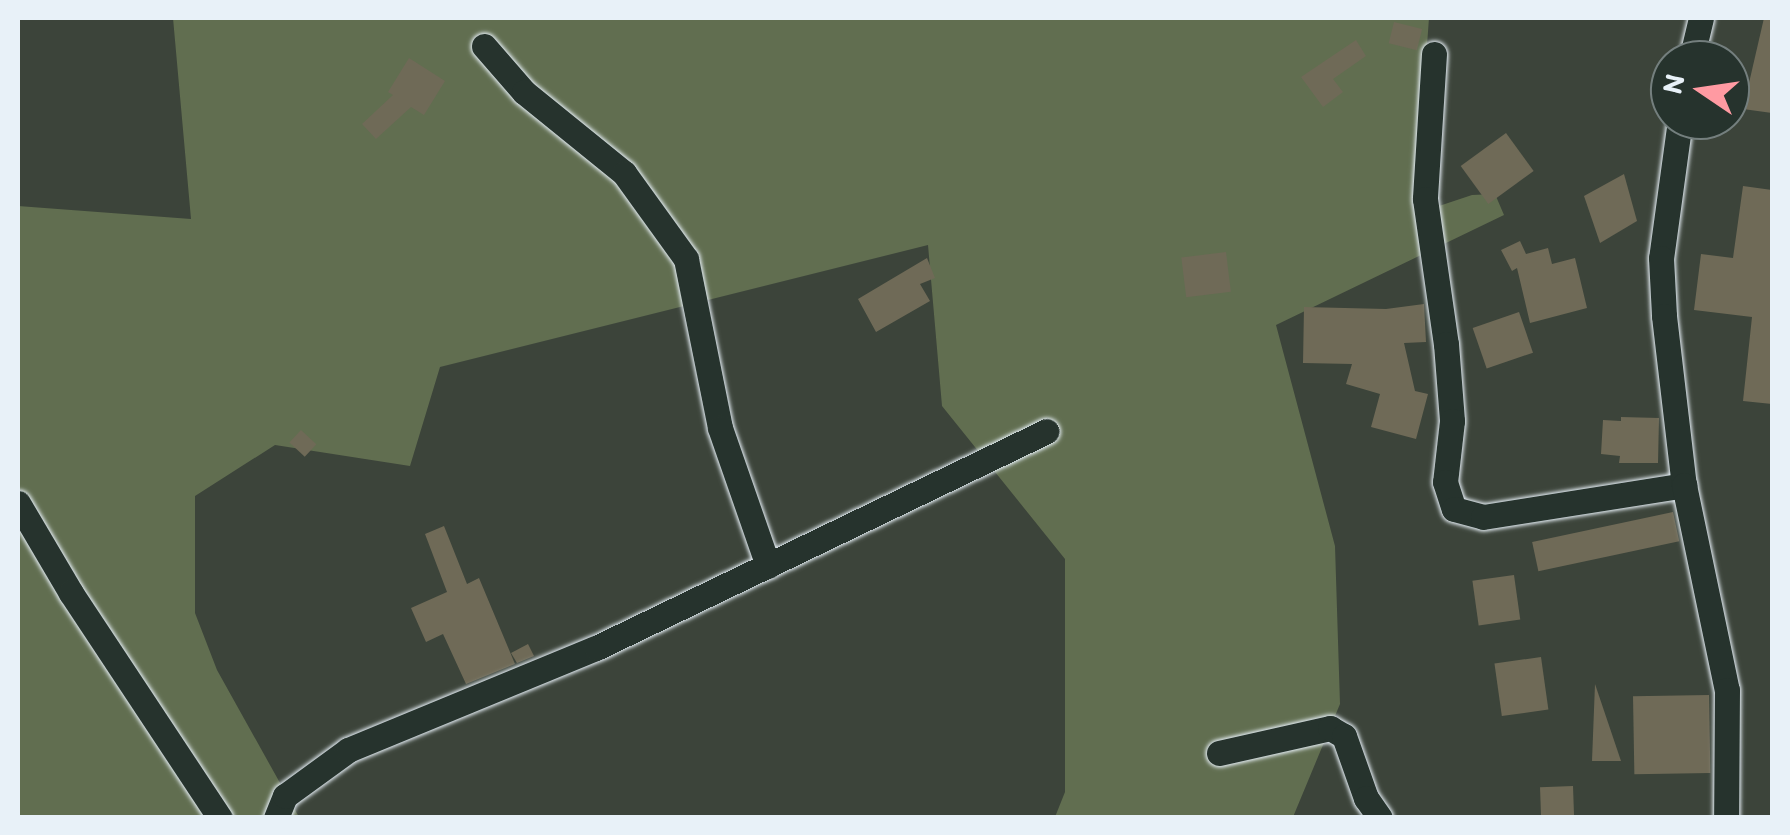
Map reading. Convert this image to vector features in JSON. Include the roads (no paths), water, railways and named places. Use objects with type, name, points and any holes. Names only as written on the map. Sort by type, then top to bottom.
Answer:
[{"type":"street","points":[[484,46],[524,92],[624,173],[686,260],[720,428],[768,566]]},
{"type":"street","points":[[1434,54],[1425,199],[1446,344],[1452,421],[1445,482],[1454,509],[1482,518],[1684,485]]},
{"type":"street","points":[[1677,140],[1661,258],[1684,485],[1727,690],[1726,818]]},
{"type":"street","points":[[276,818],[285,796],[348,750],[596,648],[1046,431]]},
{"type":"street","points":[[18,502],[82,610],[220,818]]},
{"type":"street","points":[[1219,753],[1330,728],[1344,736],[1366,798],[1380,818]]}]
